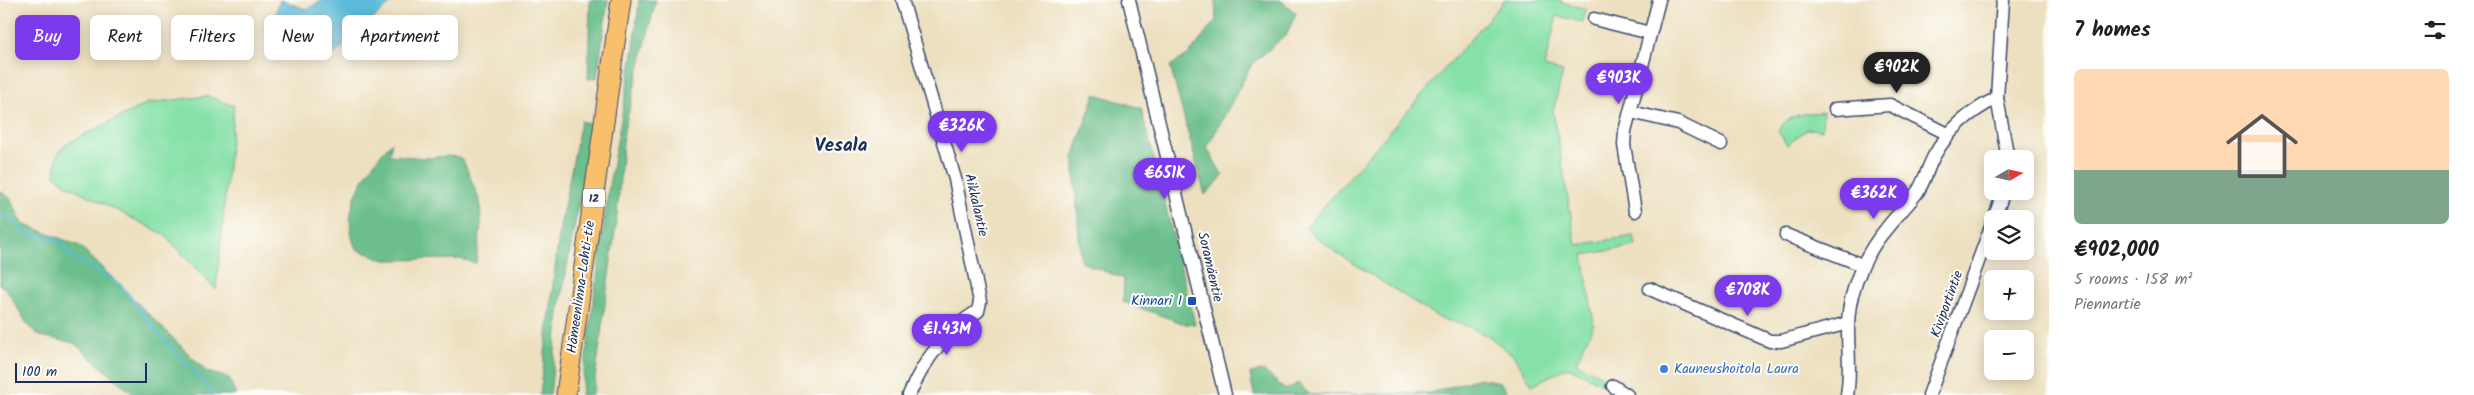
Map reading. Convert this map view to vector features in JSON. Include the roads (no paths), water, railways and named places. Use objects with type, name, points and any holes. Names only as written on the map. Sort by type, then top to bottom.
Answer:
[{"type":"highway","name":"Hämeenlinna-Lahti-tie","points":[[566,395],[621,0]]},
{"type":"street","name":"Aikkalantie","points":[[902,0],[955,179],[980,302],[978,311],[952,329],[932,352],[917,375],[909,395]]},
{"type":"street","name":"Soramäentie","points":[[1129,0],[1225,395]]},
{"type":"street","points":[[1635,211],[1624,145],[1625,131],[1658,0]]},
{"type":"street","points":[[2003,0],[1997,98],[2006,150]]},
{"type":"street","points":[[1594,19],[1650,33]]},
{"type":"street","points":[[1847,395],[1849,381],[1848,322],[1851,297],[1862,265],[1884,230],[1918,191],[1933,157],[1948,134],[1971,111],[1997,98]]},
{"type":"street","points":[[1835,109],[1890,106],[1948,134]]},
{"type":"street","points":[[1631,112],[1678,123],[1721,144]]},
{"type":"street","points":[[1786,235],[1862,265]]},
{"type":"street","name":"Kiviportintie","points":[[1929,395],[1984,246]]},
{"type":"street","points":[[1650,289],[1770,341],[1781,341],[1848,322]]},
{"type":"street","points":[[1613,386],[1627,395]]},
{"type":"water","points":[[280,0],[306,9],[324,0],[394,0],[378,15],[342,15],[342,48],[335,54],[332,53],[332,15],[275,15]]},
{"type":"waterway","points":[[0,214],[14,221],[23,232],[59,240],[68,254],[121,285],[160,336],[215,395]]},
{"type":"place","name":"Kinnari I","points":[[1192,301]]},
{"type":"place","name":"Kauneushoitola Laura","points":[[1664,369]]},
{"type":"district","name":"Vesala","points":[[841,146]]}]
